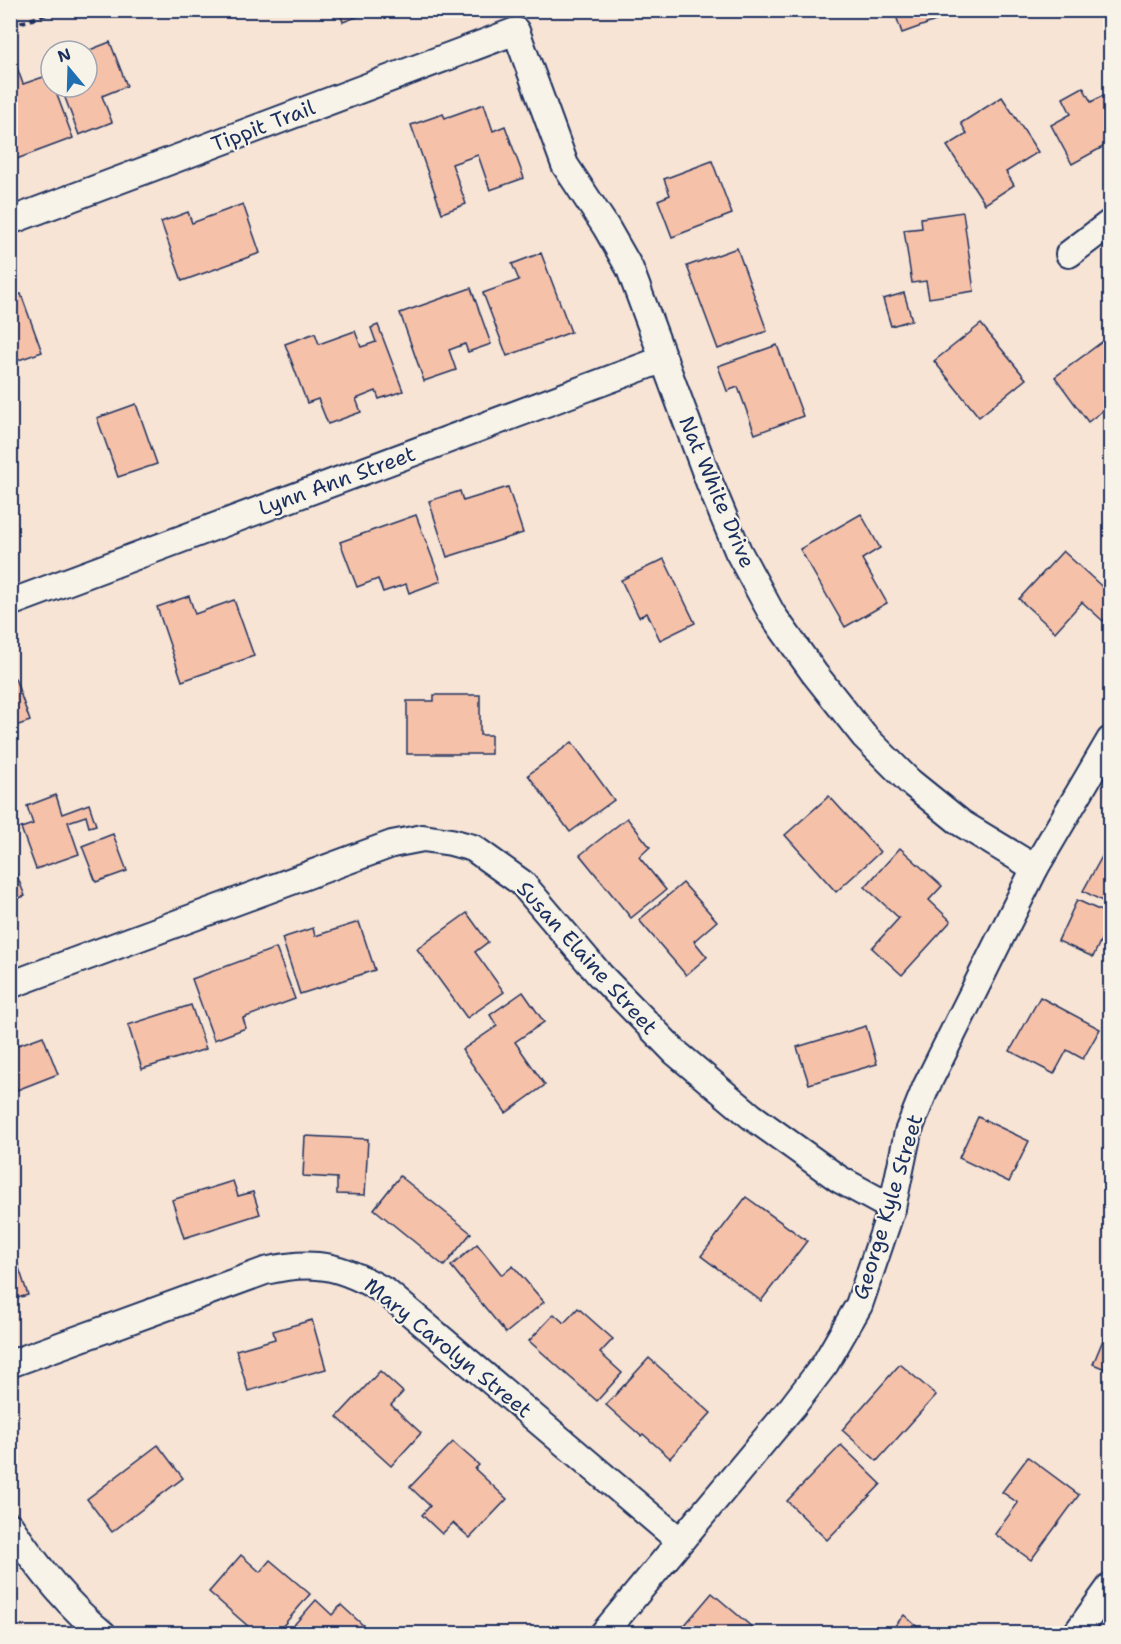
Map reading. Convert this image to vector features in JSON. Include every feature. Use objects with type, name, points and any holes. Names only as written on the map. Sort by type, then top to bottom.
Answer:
[{"type":"street","name":"Tippit Trail","points":[[10,220],[516,31]]},
{"type":"street","name":"Nat White Drive","points":[[516,31],[565,165],[630,269],[710,484],[738,551],[772,614],[814,673],[864,736],[909,781],[961,823],[1035,867]]},
{"type":"street","points":[[1069,254],[1110,224]]},
{"type":"street","name":"Lynn Ann Street","points":[[10,603],[664,359]]},
{"type":"street","name":"George Kyle Street","points":[[603,1634],[793,1406],[825,1364],[859,1305],[892,1208],[908,1132],[926,1087],[1035,867],[1110,740]]},
{"type":"street","name":"Susan Elaine Street","points":[[10,985],[392,844],[423,838],[451,842],[472,848],[522,883],[600,975],[675,1052],[751,1116],[840,1179],[892,1208]]},
{"type":"street","name":"Mary Carolyn Street","points":[[10,1364],[265,1271],[290,1265],[328,1266],[359,1276],[386,1292],[680,1541]]},
{"type":"street","points":[[10,1526],[28,1553],[62,1594],[103,1634]]},
{"type":"street","points":[[1076,1634],[1110,1587]]},
{"type":"path","points":[[10,24],[27,21],[58,10]]},
{"type":"building","points":[[339,10],[375,10],[343,22]]},
{"type":"building","points":[[894,10],[966,10],[902,33]]},
{"type":"building","points":[[110,42],[127,86],[102,96],[112,122],[79,135],[66,99],[99,99],[99,46]]},
{"type":"building","points":[[15,62],[23,84],[39,78],[39,99],[58,99],[73,138],[14,160],[10,151],[10,64]]},
{"type":"building","points":[[1083,87],[1091,102],[1110,92],[1110,143],[1072,164],[1051,125],[1071,114],[1063,98]]},
{"type":"building","points":[[1002,97],[1038,152],[1006,172],[1014,185],[985,204],[947,146],[967,134],[961,123]]},
{"type":"building","points":[[484,104],[493,131],[505,126],[524,178],[490,190],[478,155],[452,164],[466,204],[442,213],[411,125],[443,114],[445,118]]},
{"type":"building","points":[[712,161],[732,214],[672,237],[658,200],[670,195],[664,179]]},
{"type":"building","points":[[243,204],[260,253],[182,281],[161,222],[188,212],[192,223]]},
{"type":"building","points":[[963,212],[974,291],[929,298],[926,281],[912,283],[904,230],[922,228],[921,218]]},
{"type":"building","points":[[737,248],[767,331],[718,349],[687,266]]},
{"type":"building","points":[[541,253],[571,332],[507,356],[483,293],[519,280],[512,264]]},
{"type":"building","points":[[471,288],[491,344],[468,352],[465,344],[449,350],[456,370],[424,381],[400,313]]},
{"type":"building","points":[[904,293],[912,320],[891,326],[883,299]]},
{"type":"building","points":[[21,294],[42,352],[10,363],[10,297]]},
{"type":"building","points":[[981,324],[1026,379],[979,417],[934,361]]},
{"type":"building","points":[[378,325],[403,391],[379,399],[376,391],[356,399],[361,412],[328,424],[318,399],[307,403],[285,344],[315,333],[319,344],[355,331],[361,347],[376,342],[371,328]]},
{"type":"building","points":[[1110,336],[1110,405],[1088,422],[1055,377]]},
{"type":"building","points":[[777,345],[803,416],[755,434],[738,387],[727,391],[718,366]]},
{"type":"building","points":[[136,404],[157,464],[118,477],[97,418]]},
{"type":"building","points":[[508,487],[523,533],[447,557],[429,501],[460,491],[463,501]]},
{"type":"building","points":[[861,514],[880,548],[862,559],[887,603],[845,627],[800,549]]},
{"type":"building","points":[[416,515],[441,581],[409,593],[406,584],[383,592],[378,579],[357,587],[340,542]]},
{"type":"building","points":[[1063,551],[1110,594],[1110,612],[1103,621],[1082,602],[1055,632],[1019,599]]},
{"type":"building","points":[[664,559],[695,623],[660,640],[647,613],[639,617],[621,580]]},
{"type":"building","points":[[189,596],[195,614],[234,600],[254,656],[182,681],[157,607]]},
{"type":"building","points":[[15,678],[30,721],[10,728],[10,679]]},
{"type":"building","points":[[434,695],[480,695],[480,735],[491,735],[491,754],[407,754],[407,701],[434,701]]},
{"type":"building","points":[[572,742],[614,800],[570,832],[528,775]]},
{"type":"building","points":[[56,795],[62,814],[89,804],[96,825],[89,827],[86,816],[68,822],[79,854],[36,869],[21,828],[33,824],[27,806]]},
{"type":"building","points":[[829,796],[880,852],[836,892],[785,835]]},
{"type":"building","points":[[627,818],[650,847],[639,857],[666,890],[631,918],[580,855]]},
{"type":"building","points":[[113,834],[127,871],[96,882],[82,846]]},
{"type":"building","points":[[1110,842],[1110,905],[1083,891]]},
{"type":"building","points":[[900,848],[942,886],[929,900],[951,921],[902,975],[872,948],[899,918],[865,887]]},
{"type":"building","points":[[10,858],[25,896],[10,901]]},
{"type":"building","points":[[683,883],[717,921],[694,941],[707,957],[686,975],[639,920]]},
{"type":"building","points":[[1077,900],[1110,915],[1110,920],[1093,957],[1058,941]]},
{"type":"building","points":[[467,913],[488,942],[475,952],[504,992],[467,1018],[417,949]]},
{"type":"building","points":[[359,922],[375,970],[300,994],[282,938],[313,928],[315,936]]},
{"type":"building","points":[[276,948],[295,999],[243,1018],[246,1028],[214,1040],[192,979]]},
{"type":"building","points":[[523,992],[544,1022],[515,1042],[545,1085],[506,1113],[462,1050],[497,1026],[490,1015]]},
{"type":"building","points":[[1040,997],[1100,1029],[1083,1059],[1067,1050],[1054,1074],[1010,1051]]},
{"type":"building","points":[[191,1005],[206,1049],[142,1069],[128,1025]]},
{"type":"building","points":[[866,1026],[877,1064],[809,1084],[797,1047]]},
{"type":"building","points":[[43,1036],[58,1074],[17,1090],[10,1072],[10,1048]]},
{"type":"building","points":[[978,1117],[1029,1141],[1009,1182],[959,1158]]},
{"type":"building","points":[[305,1136],[368,1139],[365,1195],[337,1194],[337,1178],[303,1176]]},
{"type":"building","points":[[400,1176],[471,1233],[444,1266],[374,1209]]},
{"type":"building","points":[[233,1181],[238,1196],[253,1192],[260,1214],[184,1238],[172,1200]]},
{"type":"building","points":[[746,1197],[807,1241],[761,1301],[701,1256]]},
{"type":"building","points":[[10,1241],[28,1295],[10,1300]]},
{"type":"building","points":[[477,1244],[502,1275],[513,1266],[544,1302],[506,1333],[451,1266]]},
{"type":"building","points":[[578,1308],[613,1339],[600,1353],[622,1373],[597,1401],[529,1341],[554,1314],[564,1323]]},
{"type":"building","points":[[312,1320],[326,1369],[248,1391],[236,1350],[275,1339],[273,1331]]},
{"type":"building","points":[[1110,1323],[1110,1371],[1093,1364]]},
{"type":"building","points":[[649,1358],[711,1413],[670,1458],[606,1405]]},
{"type":"building","points":[[900,1364],[936,1395],[877,1461],[842,1430]]},
{"type":"building","points":[[380,1371],[403,1392],[391,1405],[421,1433],[391,1466],[337,1417]]},
{"type":"building","points":[[453,1442],[479,1465],[475,1469],[507,1499],[470,1538],[453,1523],[442,1534],[422,1515],[430,1506],[410,1487]]},
{"type":"building","points":[[158,1445],[183,1478],[112,1532],[87,1499]]},
{"type":"building","points":[[841,1445],[881,1484],[827,1540],[787,1501]]},
{"type":"building","points":[[1028,1457],[1079,1495],[1031,1560],[995,1534],[1018,1503],[1002,1492]]},
{"type":"building","points":[[241,1555],[260,1572],[270,1560],[310,1594],[276,1634],[257,1634],[209,1592]]},
{"type":"building","points":[[712,1593],[760,1634],[677,1634]]},
{"type":"building","points":[[316,1600],[332,1615],[341,1605],[365,1627],[360,1634],[286,1634]]},
{"type":"building","points":[[904,1615],[925,1634],[888,1634]]}]
